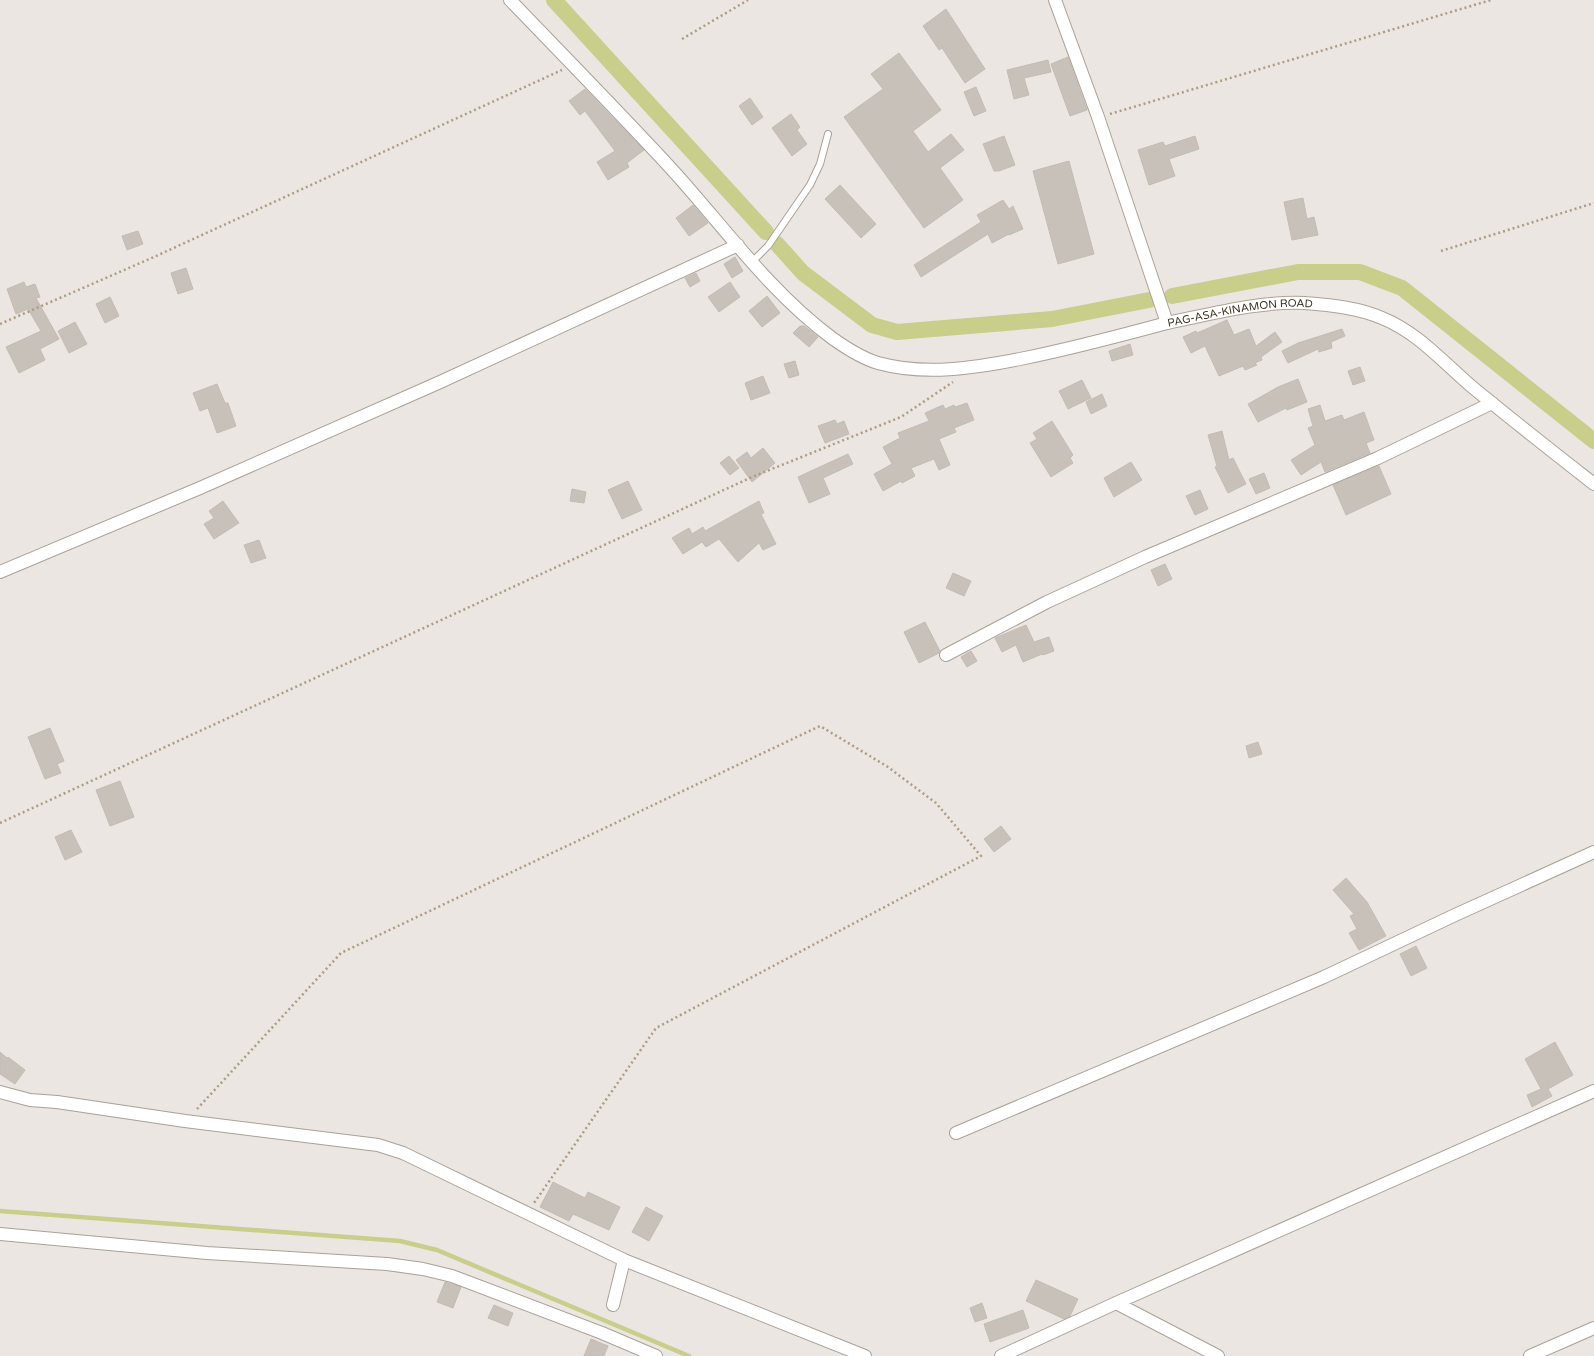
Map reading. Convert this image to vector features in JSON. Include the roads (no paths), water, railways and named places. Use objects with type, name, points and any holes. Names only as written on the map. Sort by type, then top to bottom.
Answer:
[{"type":"street","points":[[510,0],[667,164],[752,262],[796,308],[823,331],[852,352],[877,363],[909,369],[944,370],[975,367],[1090,344],[1167,322]]},
{"type":"street","name":"PAG-ASA-KINAMON ROAD","points":[[1055,0],[1098,117],[1167,322],[1266,305],[1304,303],[1327,305],[1382,318],[1402,328],[1423,343],[1492,403],[1594,484]]},
{"type":"street","points":[[0,572],[200,488],[430,386],[738,245]]},
{"type":"street","points":[[946,655],[1047,602],[1124,566],[1378,458],[1492,403]]},
{"type":"street","points":[[956,1132],[1324,977],[1594,852]]},
{"type":"street","points":[[1001,1356],[1116,1303],[1594,1091]]},
{"type":"street","points":[[0,1092],[30,1100],[57,1102],[185,1121],[378,1145],[403,1153],[624,1260],[865,1356]]},
{"type":"street","points":[[0,1234],[207,1253],[387,1264],[423,1269],[452,1276],[604,1330],[656,1356]]},
{"type":"street","points":[[613,1306],[624,1260]]},
{"type":"street","points":[[1116,1303],[1218,1356]]},
{"type":"street","points":[[1530,1356],[1594,1328]]},
{"type":"lane","points":[[752,262],[768,246],[810,185],[820,164],[828,134]]},
{"type":"waterway","points":[[554,0],[766,232]]},
{"type":"waterway","points":[[777,244],[803,273],[872,325],[897,332],[1052,319],[1149,300]]},
{"type":"waterway","points":[[1172,296],[1298,272],[1360,272],[1402,288],[1594,441]]},
{"type":"waterway","points":[[0,1211],[400,1241],[437,1250],[689,1356]]}]
